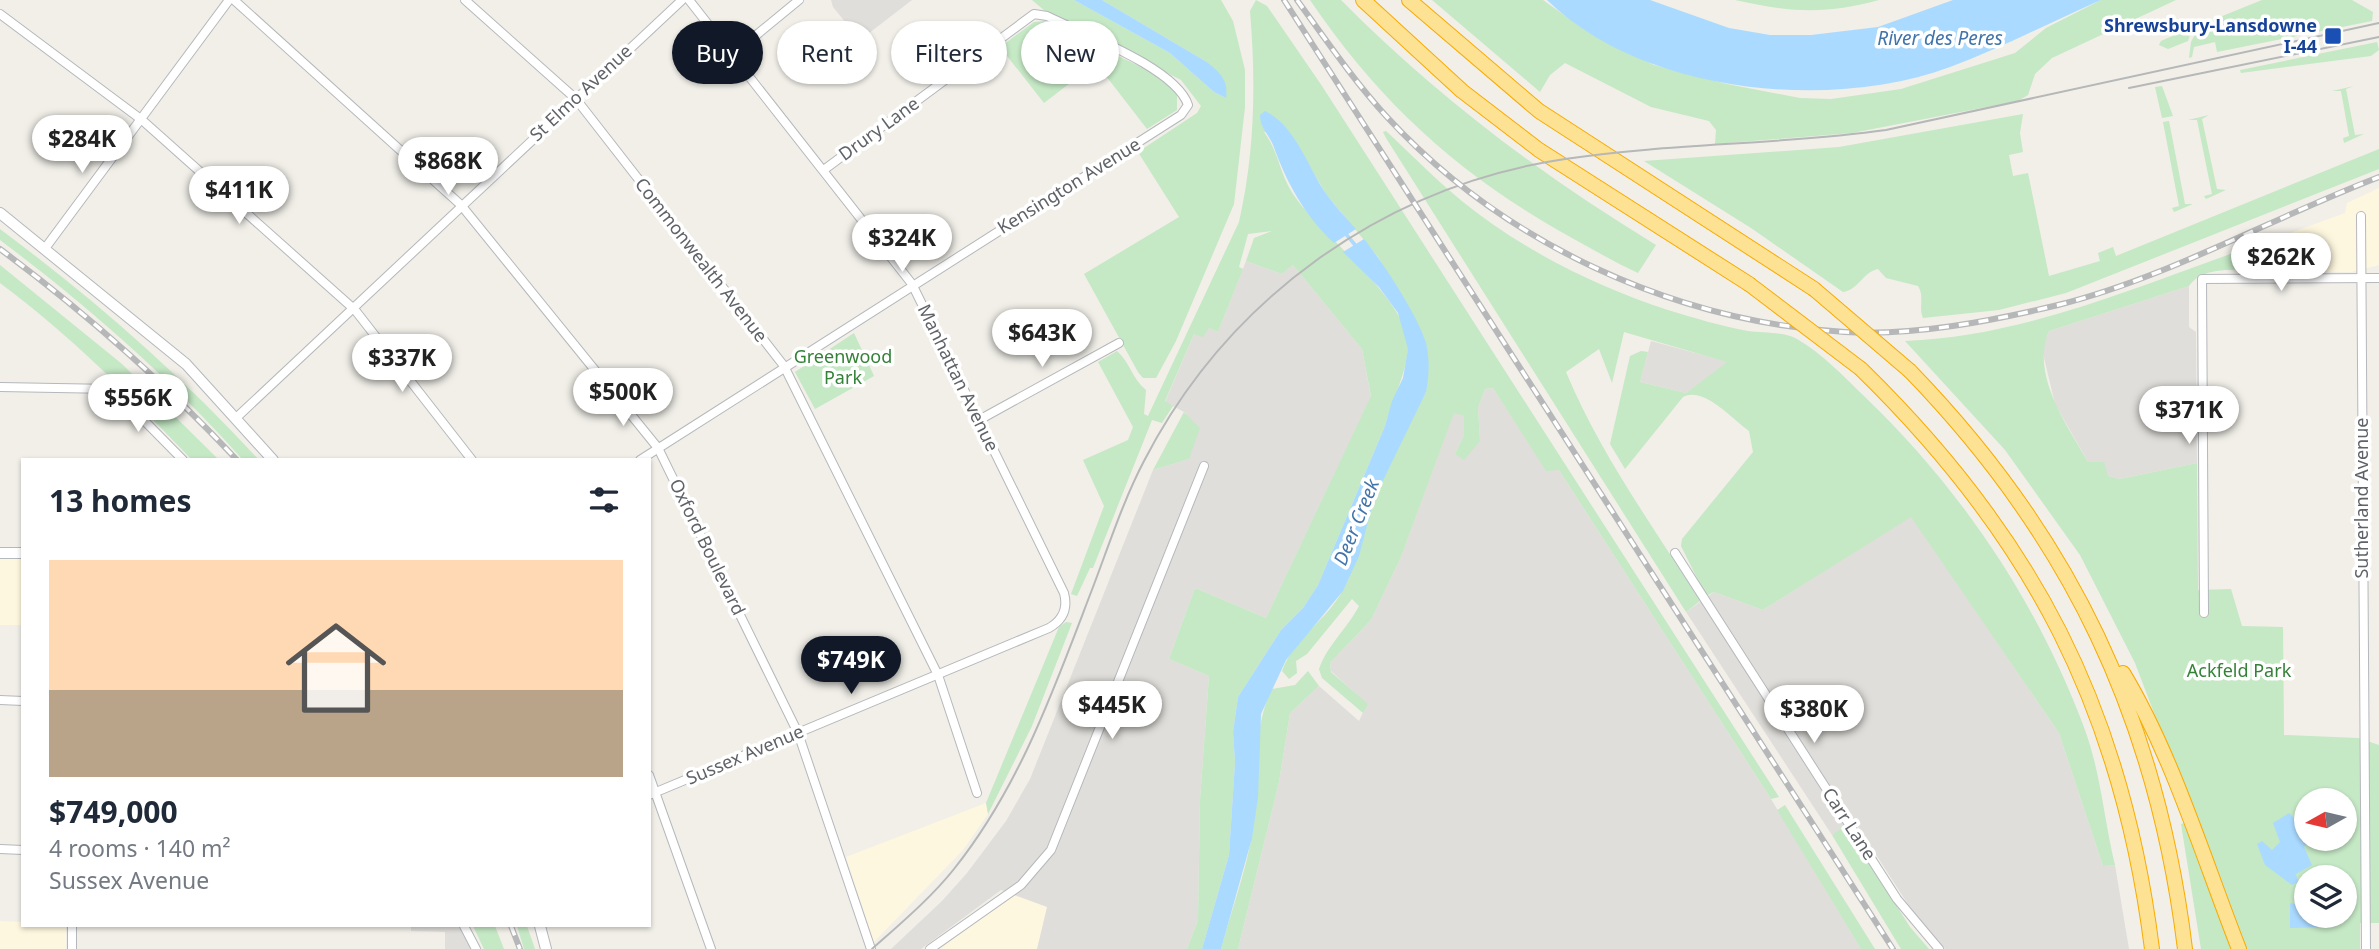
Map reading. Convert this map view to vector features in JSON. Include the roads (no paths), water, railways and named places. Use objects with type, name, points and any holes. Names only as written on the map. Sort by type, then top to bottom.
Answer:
[{"type":"highway","points":[[1363,0],[1419,54],[1474,100],[1582,179],[1749,284],[1861,369],[1906,413],[1979,499],[2029,574],[2066,642],[2095,708],[2126,802],[2138,856],[2152,949]]},
{"type":"highway","points":[[1409,0],[1539,111],[1814,289],[1910,371],[1965,430],[2008,484],[2065,571],[2094,626],[2137,696],[2239,949]]},
{"type":"highway","points":[[2094,626],[2130,709],[2148,764],[2174,877],[2185,949]]},
{"type":"street","points":[[46,247],[232,0]]},
{"type":"street","name":"Oxford Boulevard","points":[[232,0],[461,205],[658,449],[799,733],[871,949]]},
{"type":"street","name":"Commonwealth Avenue","points":[[465,0],[576,99],[784,366],[938,675],[977,793]]},
{"type":"street","name":"St Elmo Avenue","points":[[236,418],[355,310],[461,205],[682,0]]},
{"type":"street","name":"Manhattan Avenue","points":[[690,0],[706,21]]},
{"type":"street","points":[[763,30],[799,0]]},
{"type":"street","points":[[0,14],[142,120],[355,310],[470,458]]},
{"type":"street","name":"Drury Lane","points":[[825,169],[1034,14],[1047,16],[1160,72],[1184,93],[1188,105],[1181,115]]},
{"type":"street","name":"Manhattan Avenue","points":[[756,84],[825,169],[912,284],[1064,593],[1066,608]]},
{"type":"street","name":"Kensington Avenue","points":[[643,458],[912,284],[1181,115]]},
{"type":"street","points":[[0,213],[46,247],[186,364],[271,458]]},
{"type":"street","name":"Sutherland Avenue","points":[[2361,216],[2366,949]]},
{"type":"street","points":[[2204,613],[2202,279],[2379,278]]},
{"type":"street","points":[[979,420],[1119,343]]},
{"type":"street","points":[[0,387],[113,389],[181,458]]},
{"type":"street","points":[[930,949],[1021,885],[1051,850],[1205,466]]},
{"type":"street","points":[[0,553],[21,553]]},
{"type":"street","name":"Carr Lane","points":[[1675,553],[1897,899],[1939,949]]},
{"type":"street","name":"Sussex Avenue","points":[[654,794],[1049,628],[1060,619],[1066,608]]},
{"type":"street","points":[[0,700],[21,701]]},
{"type":"street","points":[[654,794],[711,949]]},
{"type":"street","points":[[0,849],[21,850]]},
{"type":"street","points":[[72,927],[72,949]]},
{"type":"street","points":[[465,927],[476,949]]},
{"type":"street","points":[[540,927],[547,949]]},
{"type":"water","points":[[1074,0],[1102,0],[1205,61],[1222,76],[1226,86],[1226,98],[1214,92],[1170,53],[1119,25],[1119,21],[1112,21]]},
{"type":"water","name":"River des Peres","points":[[1547,0],[1650,0],[1729,28],[1770,35],[1811,35],[1878,27],[1953,0],[2101,0],[1950,67],[1902,81],[1849,89],[1794,90],[1738,85],[1684,74],[1633,56],[1587,31]]},
{"type":"water","points":[[1265,111],[1276,118],[1293,137],[1327,195],[1356,229],[1334,243],[1305,210],[1260,120],[1260,115]]},
{"type":"water","points":[[1364,239],[1399,289],[1422,332],[1429,361],[1426,392],[1374,499],[1359,556],[1343,591],[1286,660],[1261,714],[1258,797],[1252,838],[1221,949],[1202,949],[1229,855],[1235,762],[1233,732],[1238,697],[1281,630],[1303,608],[1318,585],[1403,378],[1408,349],[1398,313],[1379,287],[1343,252]]},
{"type":"water","points":[[2289,813],[2294,818],[2294,851],[2306,851],[2312,865],[2294,865],[2292,885],[2265,865],[2257,844],[2262,841],[2272,850],[2280,842],[2273,823]]},
{"type":"water","points":[[2290,903],[2294,904],[2294,928],[2290,928]]},
{"type":"waterway","name":"Deer Creek","points":[[1345,233],[1356,246]]},
{"type":"tram line","points":[[872,949],[945,880],[978,837],[999,803],[1050,698],[1129,492],[1179,402],[1220,349],[1266,301],[1318,259],[1374,223],[1435,195],[1498,173],[1565,159],[1886,130],[2379,23]]},
{"type":"tram line","points":[[2129,88],[2379,37]]},
{"type":"railway","points":[[1284,0],[1893,949]]},
{"type":"railway","points":[[1297,0],[1352,75],[1387,117],[1433,162],[1483,202],[1538,238],[1595,268],[1656,293],[1718,312],[1781,325],[1845,332],[1898,332],[1980,322],[2058,305],[2180,263],[2379,177]]},
{"type":"railway","points":[[0,249],[123,349],[235,458]]},
{"type":"railway","points":[[511,927],[520,949]]},
{"type":"place","name":"Shrewsbury-Lansdowne I-44","points":[[2333,36]]},
{"type":"park label","name":"Greenwood Park","points":[[843,367]]},
{"type":"park label","name":"Ackfeld Park","points":[[2239,671]]}]
